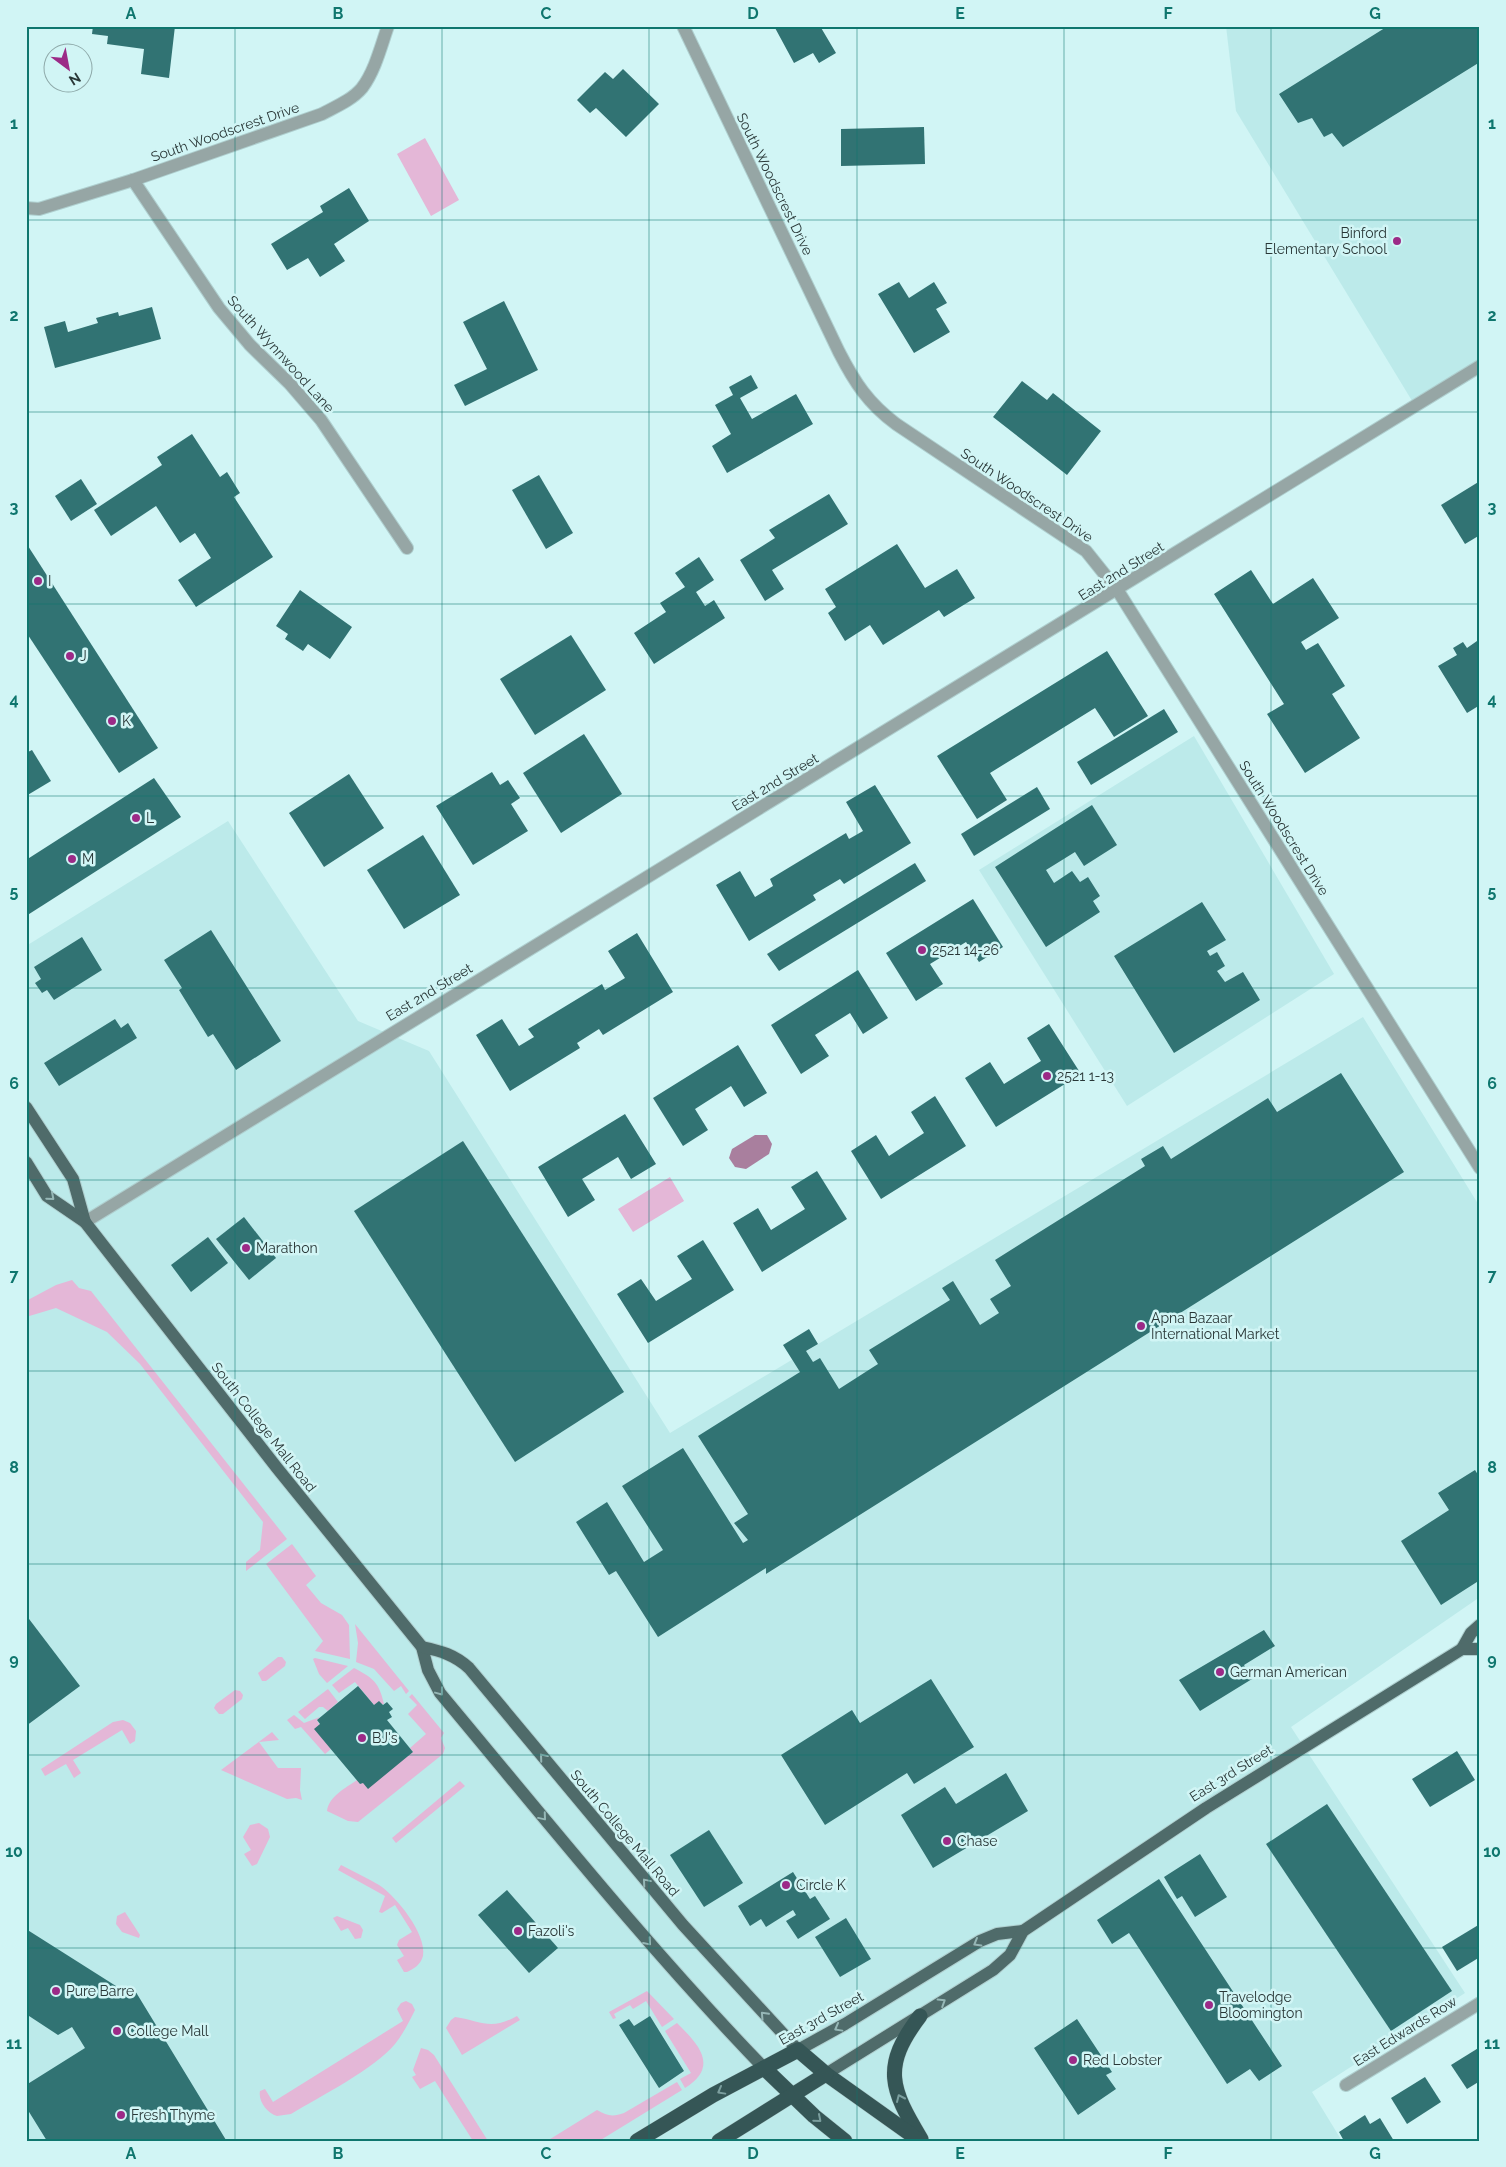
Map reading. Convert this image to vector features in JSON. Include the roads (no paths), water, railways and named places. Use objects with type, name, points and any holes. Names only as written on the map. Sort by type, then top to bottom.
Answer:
[{"type":"highway","points":[[920,2016],[910,2030],[900,2050],[894,2078],[898,2095],[921,2141]]},
{"type":"highway","name":"East 3rd Street","points":[[637,2141],[707,2099],[798,2050]]},
{"type":"highway","points":[[798,2050],[826,2074],[921,2141]]},
{"type":"highway","points":[[764,2068],[792,2096],[845,2141]]},
{"type":"highway","name":"East 3rd Street","points":[[719,2141],[826,2074]]},
{"type":"main road","name":"South College Mall Road","points":[[26,1106],[31,1124],[73,1179],[85,1222]]},
{"type":"main road","name":"South College Mall Road","points":[[26,1162],[47,1196],[85,1222],[276,1468],[422,1647],[428,1670],[440,1693],[630,1921],[694,1994],[764,2068]]},
{"type":"main road","name":"East 3rd Street","points":[[798,2050],[846,2024],[980,1941],[998,1934],[1023,1931],[1206,1808],[1462,1649],[1471,1633],[1480,1625]]},
{"type":"main road","name":"South College Mall Road","points":[[422,1647],[446,1653],[459,1660],[468,1668],[682,1925],[798,2050]]},
{"type":"main road","points":[[1462,1649],[1480,1649]]},
{"type":"main road","name":"East 3rd Street","points":[[826,2074],[1003,1963],[1016,1946],[1023,1931]]},
{"type":"street","name":"South Woodscrest Drive","points":[[26,208],[39,209],[133,180],[303,122],[338,106],[361,90],[372,70],[388,26]]},
{"type":"street","name":"South Woodscrest Drive","points":[[683,26],[839,352],[869,402],[896,424],[1086,551],[1118,591],[1480,1168]]},
{"type":"street","name":"South Wynnwood Lane","points":[[133,180],[219,308],[250,345],[290,384],[321,420],[407,548]]},
{"type":"street","name":"East 2nd Street","points":[[85,1222],[1118,591],[1480,366]]},
{"type":"street","name":"East Edwards Row","points":[[1346,2085],[1480,2003]]},
{"type":"place","name":"Binford Elementary School","points":[[1397,241]]},
{"type":"place","name":"I","points":[[38,581]]},
{"type":"place","name":"J","points":[[70,656]]},
{"type":"place","name":"K","points":[[112,721]]},
{"type":"place","name":"L","points":[[136,818]]},
{"type":"place","name":"M","points":[[72,859]]},
{"type":"place","name":"2521 14-26","points":[[922,950]]},
{"type":"place","name":"2521 1-13","points":[[1047,1076]]},
{"type":"place","name":"Marathon","points":[[246,1248]]},
{"type":"place","name":"Apna Bazaar International Market","points":[[1141,1326]]},
{"type":"place","name":"German American","points":[[1220,1672]]},
{"type":"place","name":"BJ's","points":[[362,1738]]},
{"type":"place","name":"Chase","points":[[947,1841]]},
{"type":"place","name":"Circle K","points":[[786,1885]]},
{"type":"place","name":"Fazoli's","points":[[518,1931]]},
{"type":"place","name":"Pure Barre","points":[[56,1991]]},
{"type":"place","name":"Travelodge Bloomington","points":[[1209,2005]]},
{"type":"place","name":"College Mall","points":[[117,2031]]},
{"type":"place","name":"Red Lobster","points":[[1073,2060]]},
{"type":"place","name":"Fresh Thyme","points":[[121,2115]]}]
